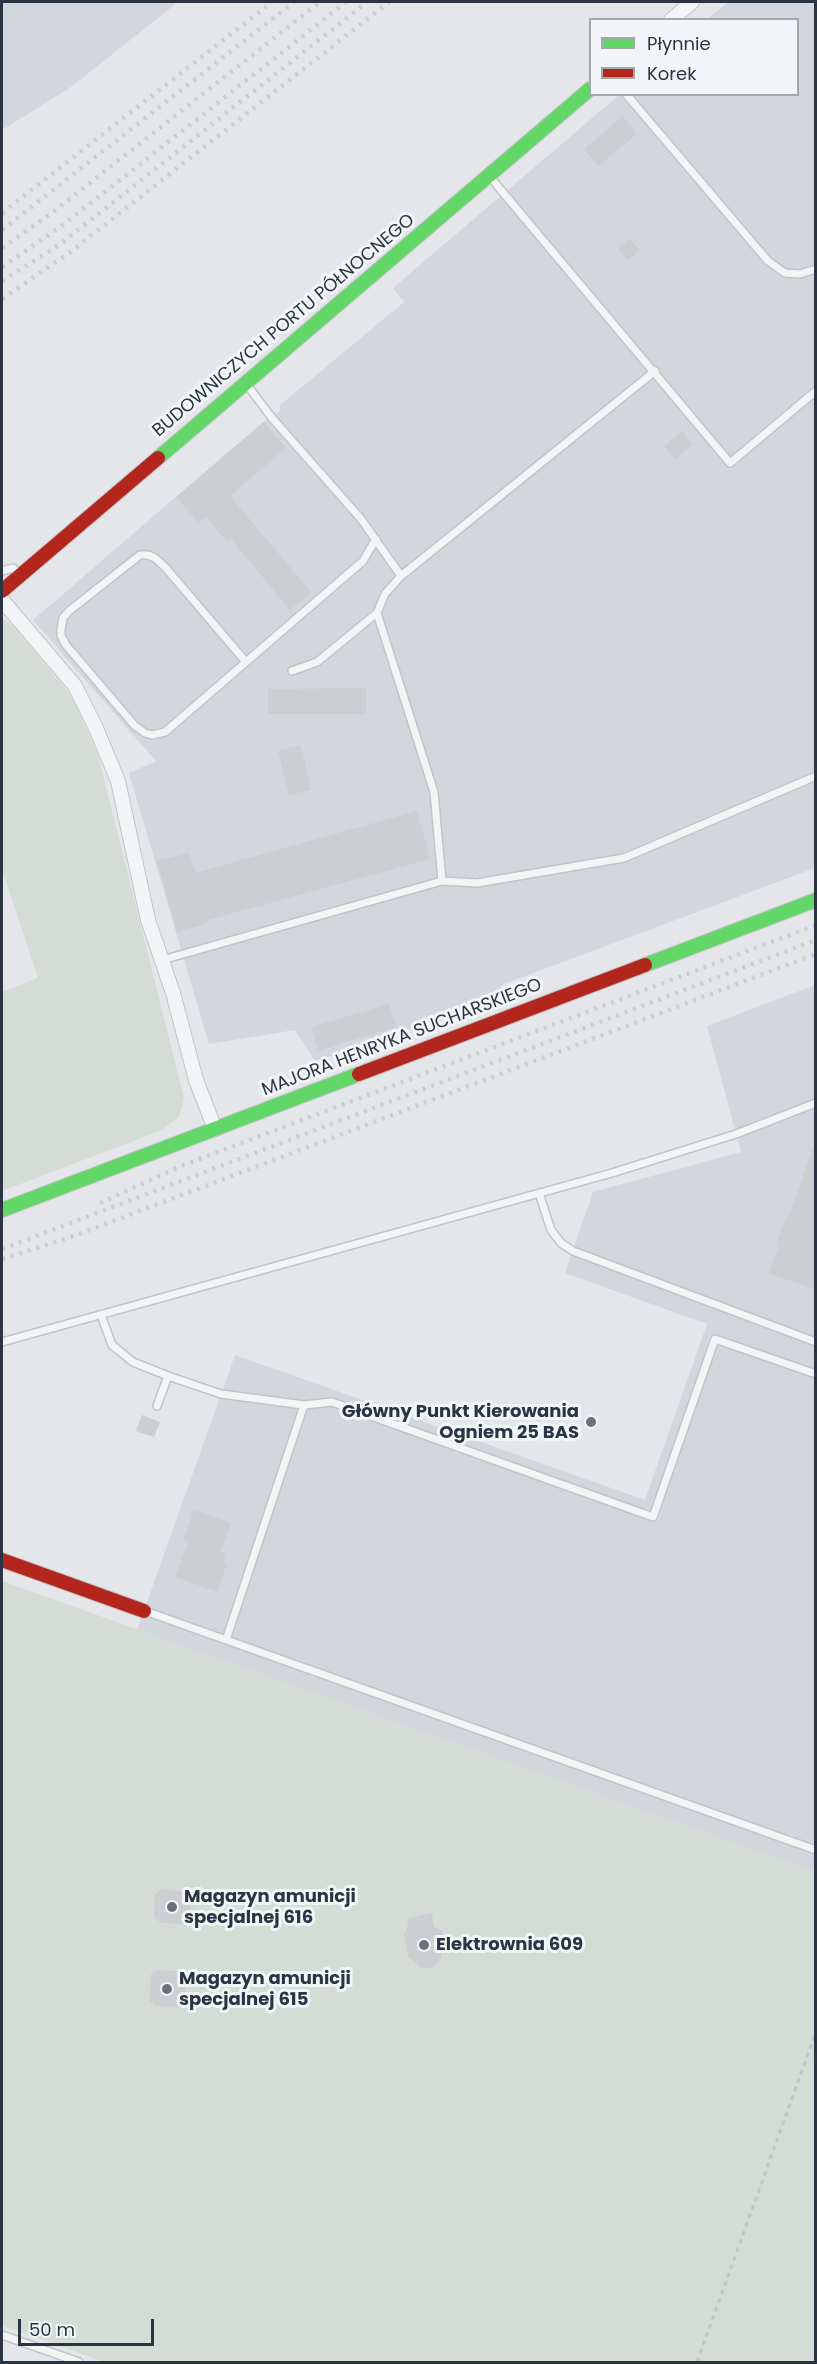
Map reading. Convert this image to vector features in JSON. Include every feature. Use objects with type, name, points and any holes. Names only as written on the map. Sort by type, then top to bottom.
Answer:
[{"type":"street","points":[[673,18],[692,2]]},
{"type":"street","name":"BUDOWNICZYCH PORTU PÓŁNOCNEGO","points":[[2,591],[589,91]]},
{"type":"street","points":[[2,600],[75,686],[118,781],[148,920],[162,960],[196,1080],[215,1129]]},
{"type":"street","name":"MAJORA HENRYKA SUCHARSKIEGO","points":[[2,1210],[816,900]]},
{"type":"street","points":[[2,1560],[144,1611]]},
{"type":"lane","points":[[628,96],[768,261],[785,273],[800,274],[816,269]]},
{"type":"lane","points":[[489,175],[730,463],[816,391]]},
{"type":"lane","points":[[292,671],[317,662],[377,613],[385,594],[401,576],[655,371]]},
{"type":"lane","points":[[245,383],[376,539],[390,563],[401,576]]},
{"type":"lane","points":[[246,662],[165,567],[148,555],[140,555],[63,618],[61,636],[66,645],[128,717],[145,733],[152,735],[165,732],[363,561],[376,539]]},
{"type":"lane","points":[[2,571],[13,568],[20,575]]},
{"type":"lane","points":[[377,613],[434,792],[442,881]]},
{"type":"lane","points":[[162,960],[442,881],[477,883],[624,858],[816,776]]},
{"type":"lane","points":[[2,1342],[539,1193],[736,1134],[816,1103]]},
{"type":"lane","points":[[539,1193],[551,1230],[561,1243],[573,1251],[816,1342]]},
{"type":"lane","points":[[101,1315],[112,1345],[133,1362],[168,1376],[221,1394],[304,1406],[332,1402],[653,1517],[715,1339],[816,1374]]},
{"type":"lane","points":[[157,1406],[168,1376]]},
{"type":"lane","points":[[226,1640],[304,1406]]},
{"type":"lane","points":[[144,1611],[816,1850]]},
{"type":"lane","points":[[2,2335],[80,2362]]},
{"type":"path","points":[[697,2362],[816,2032]]},
{"type":"shaded area","points":[[2,2],[178,2],[71,87],[2,130]]},
{"type":"shaded area","points":[[728,2],[815,2],[815,868],[501,985],[502,998],[315,1061],[295,1030],[209,1044],[129,773],[156,761],[33,620],[263,422],[272,418],[281,410],[279,406],[404,302],[393,288],[618,96],[799,96],[799,18],[708,18]]},
{"type":"shaded area","points":[[2,618],[8,621],[73,698],[98,755],[184,1098],[179,1117],[162,1130],[2,1191],[2,992],[38,978],[2,869]]},
{"type":"shaded area","points":[[815,985],[815,1872],[137,1630],[235,1355],[645,1500],[707,1324],[565,1273],[593,1192],[741,1152],[707,1026]]},
{"type":"shaded area","points":[[2,1581],[815,1872],[815,2362],[105,2362],[2,2326]]},
{"type":"building","points":[[623,116],[637,134],[598,166],[584,149]]},
{"type":"building","points":[[630,239],[640,250],[628,260],[618,249]]},
{"type":"building","points":[[264,422],[286,448],[230,496],[311,592],[290,610],[231,539],[227,542],[206,517],[199,523],[176,497]]},
{"type":"building","points":[[682,431],[693,444],[675,459],[664,446]]},
{"type":"building","points":[[366,688],[366,714],[268,714],[268,689]]},
{"type":"building","points":[[301,745],[311,790],[289,795],[278,751]]},
{"type":"building","points":[[417,811],[430,859],[208,920],[208,923],[177,932],[157,861],[189,853],[195,873]]},
{"type":"building","points":[[389,1004],[396,1027],[318,1051],[311,1027]]},
{"type":"building","points":[[813,1147],[816,1148],[816,1290],[769,1273],[780,1243],[777,1242],[787,1216],[789,1217]]},
{"type":"building","points":[[142,1415],[160,1422],[154,1437],[136,1431]]},
{"type":"building","points":[[194,1510],[231,1523],[221,1552],[226,1554],[223,1563],[227,1564],[217,1592],[175,1577],[188,1542],[183,1540]]},
{"type":"building","name":"Magazyn amunicji specjalnej 616","points":[[163,1889],[191,1893],[189,1922],[161,1923],[154,1917],[155,1894]]},
{"type":"building","name":"Elektrownia 609","points":[[432,1913],[434,1927],[443,1931],[441,1957],[434,1967],[422,1969],[408,1956],[404,1934],[408,1925],[407,1918]]},
{"type":"building","name":"Magazyn amunicji specjalnej 615","points":[[158,1970],[186,1972],[184,2007],[155,2006],[149,2000],[151,1974]]},
{"type":"railway","points":[[2,213],[272,2]]},
{"type":"railway","points":[[2,230],[294,2]]},
{"type":"railway","points":[[2,248],[49,215],[320,2]]},
{"type":"railway","points":[[2,267],[59,228],[346,2]]},
{"type":"railway","points":[[2,281],[59,245],[367,2]]},
{"type":"railway","points":[[2,299],[69,253],[389,2]]},
{"type":"railway","points":[[100,1203],[181,1166],[816,925]]},
{"type":"railway","points":[[2,1249],[816,940]]},
{"type":"railway","points":[[2,1259],[74,1236],[816,954]]},
{"type":"traffic: fast","points":[[158,458],[589,90]]},
{"type":"traffic: fast","points":[[645,965],[816,900]]},
{"type":"traffic: fast","points":[[2,1210],[359,1074]]},
{"type":"traffic: jam","points":[[2,591],[158,458]]},
{"type":"traffic: jam","points":[[359,1074],[645,965]]},
{"type":"traffic: jam","points":[[2,1560],[144,1611]]},
{"type":"place","name":"Główny Punkt Kierowania Ogniem 25 BAS","points":[[591,1422]]},
{"type":"place","name":"Magazyn amunicji specjalnej 616","points":[[172,1907]]},
{"type":"place","name":"Elektrownia 609","points":[[424,1945]]},
{"type":"place","name":"Magazyn amunicji specjalnej 615","points":[[167,1989]]}]
